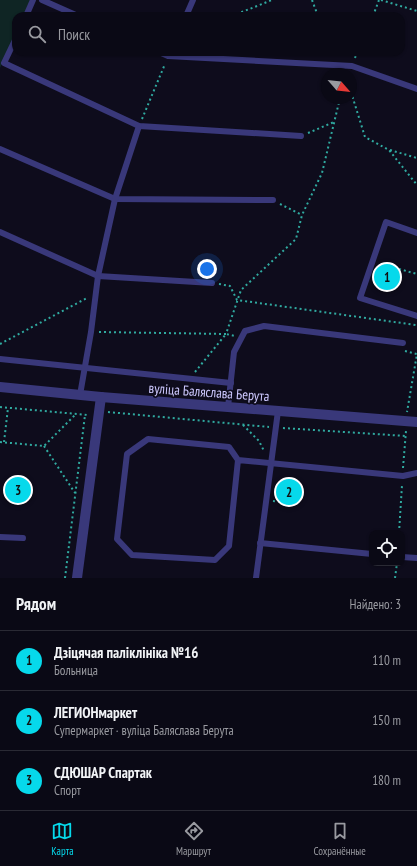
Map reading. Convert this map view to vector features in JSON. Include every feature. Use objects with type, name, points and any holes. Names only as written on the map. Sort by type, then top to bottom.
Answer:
[{"type":"street","name":"вуліца Баляслава Берута","points":[[0,387],[101,397],[417,422]]},
{"type":"street","points":[[77,578],[101,397]]},
{"type":"lane","points":[[28,12],[33,0]]},
{"type":"lane","points":[[42,0],[69,12]]},
{"type":"lane","points":[[188,12],[193,0]]},
{"type":"lane","points":[[12,46],[4,63],[139,126],[302,136]]},
{"type":"lane","points":[[200,56],[352,66],[417,89]]},
{"type":"lane","points":[[80,395],[91,332],[98,276],[115,199],[139,126]]},
{"type":"lane","points":[[0,149],[115,199],[273,200]]},
{"type":"lane","points":[[417,233],[386,222],[360,298],[417,317]]},
{"type":"lane","points":[[0,232],[98,276],[212,283]]},
{"type":"lane","points":[[228,407],[234,352],[245,331],[264,326],[403,343]]},
{"type":"lane","points":[[0,359],[231,384]]},
{"type":"lane","points":[[256,578],[278,411]]},
{"type":"lane","points":[[148,439],[229,447],[238,460],[229,546],[215,560],[132,555],[117,539],[128,454],[148,439]]},
{"type":"lane","points":[[238,460],[403,476],[417,473]]},
{"type":"lane","points":[[0,537],[23,538]]},
{"type":"lane","points":[[260,543],[369,554]]},
{"type":"lane","points":[[405,557],[417,558]]},
{"type":"path","points":[[242,12],[272,0]]},
{"type":"path","points":[[312,0],[316,12]]},
{"type":"path","points":[[375,12],[380,0],[417,11]]},
{"type":"path","points":[[146,109],[168,56]]},
{"type":"path","points":[[189,379],[226,334],[241,290],[296,239],[302,215],[322,173],[338,104]]},
{"type":"path","points":[[355,104],[365,137],[389,150],[417,158]]},
{"type":"path","points":[[302,136],[334,122]]},
{"type":"path","points":[[389,150],[417,184]]},
{"type":"path","points":[[273,200],[302,215]]},
{"type":"path","points":[[399,269],[417,274]]},
{"type":"path","points":[[212,283],[230,286],[237,300]]},
{"type":"path","points":[[0,344],[96,294]]},
{"type":"path","points":[[237,300],[417,325]]},
{"type":"path","points":[[91,332],[226,334],[242,337]]},
{"type":"path","points":[[403,343],[404,351],[417,353],[406,413]]},
{"type":"path","points":[[0,407],[98,416],[109,412],[276,427],[406,436]]},
{"type":"path","points":[[4,442],[8,408]]},
{"type":"path","points":[[44,446],[76,414]]},
{"type":"path","points":[[65,578],[85,415]]},
{"type":"path","points":[[242,424],[259,441],[272,463]]},
{"type":"path","points":[[0,442],[44,446]]},
{"type":"path","points":[[44,446],[75,494]]},
{"type":"path","points":[[395,578],[397,566]]},
{"type":"green space","points":[[0,0],[32,0],[27,12],[12,12],[12,42],[0,68]]},
{"type":"place","name":"Дзіцячая паліклініка №16","points":[[387,277]]},
{"type":"place","name":"СДЮШАР Спартак","points":[[18,490]]},
{"type":"place","name":"ЛЕГИОНмаркет","points":[[289,492]]}]
